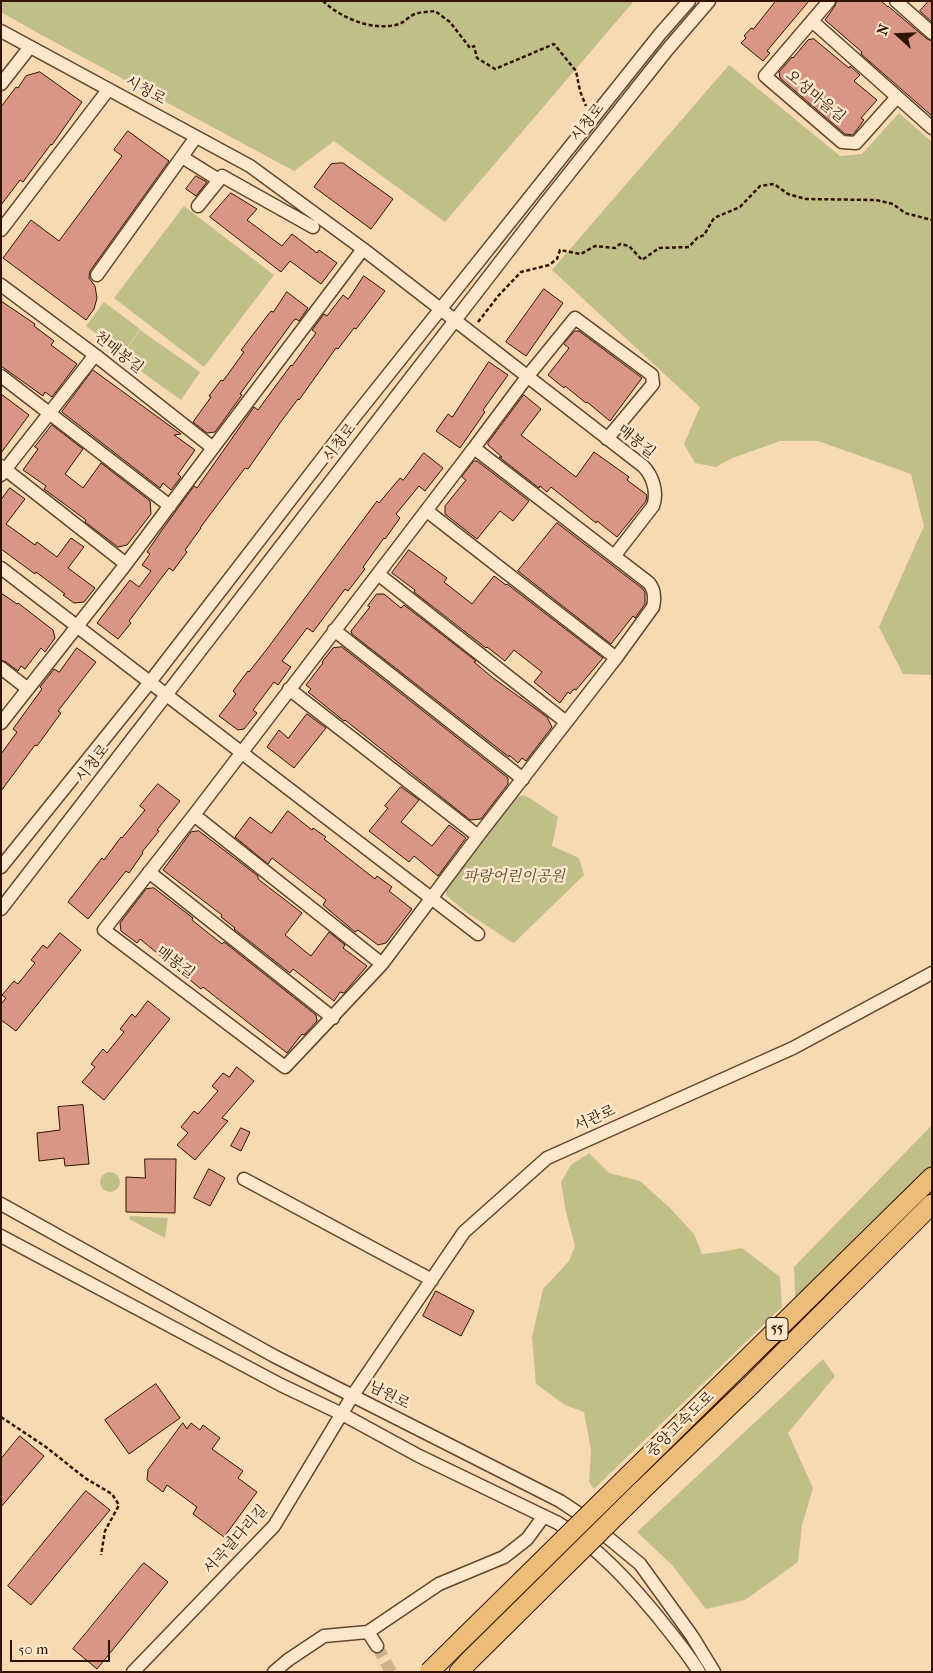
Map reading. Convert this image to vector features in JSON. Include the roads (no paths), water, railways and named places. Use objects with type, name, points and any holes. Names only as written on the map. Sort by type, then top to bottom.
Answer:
[{"type":"highway","name":"중앙고속도로","points":[[429,1672],[932,1177]]},
{"type":"highway","name":"중앙고속도로","points":[[464,1666],[752,1384],[932,1204]]},
{"type":"street","name":"시청로","points":[[1,867],[150,682],[340,435],[440,309],[660,34],[689,1]]},
{"type":"street","name":"시청로","points":[[1,909],[455,320],[667,50],[709,1]]},
{"type":"street","name":"오성마을길","points":[[829,1],[764,76],[842,142],[856,143],[897,97]]},
{"type":"street","points":[[896,1],[932,33]]},
{"type":"street","points":[[812,21],[932,128]]},
{"type":"street","name":"시청로","points":[[1,31],[250,166],[363,249],[440,309]]},
{"type":"street","points":[[1,84],[30,47]]},
{"type":"street","points":[[1,230],[108,90]]},
{"type":"street","points":[[97,275],[196,137]]},
{"type":"street","points":[[182,157],[219,180]]},
{"type":"street","points":[[198,206],[222,176],[313,227]]},
{"type":"street","points":[[1,723],[126,564],[363,249]]},
{"type":"street","name":"천매봉길","points":[[1,285],[95,355],[213,448]]},
{"type":"street","points":[[440,309],[527,378]]},
{"type":"street","name":"매봉길","points":[[333,1018],[285,1067],[104,930],[575,318],[652,375],[653,384],[607,439]]},
{"type":"street","points":[[95,355],[3,470],[126,564]]},
{"type":"street","points":[[1,376],[170,506]]},
{"type":"street","name":"매봉길","points":[[527,378],[647,470],[653,482],[656,499],[653,506],[615,555]]},
{"type":"street","points":[[149,872],[333,1018],[382,964],[616,658],[650,612],[655,597],[652,587],[646,580],[474,448]]},
{"type":"street","points":[[427,511],[616,658]]},
{"type":"street","points":[[1,568],[478,934]]},
{"type":"street","points":[[378,574],[566,722]]},
{"type":"street","points":[[334,630],[523,779]]},
{"type":"street","points":[[1,668],[28,689]]},
{"type":"street","points":[[289,689],[478,836]]},
{"type":"street","points":[[194,814],[382,964]]},
{"type":"street","name":"서관로","points":[[353,1396],[464,1232],[547,1158],[793,1048],[932,973]]},
{"type":"street","points":[[244,1179],[432,1280]]},
{"type":"street","name":"남원로","points":[[1,1204],[266,1351],[560,1501],[578,1513],[640,1564],[692,1636],[714,1672]]},
{"type":"street","points":[[1,1236],[280,1385],[342,1414],[419,1456],[544,1516],[577,1534],[610,1563],[642,1598],[686,1652],[699,1672]]},
{"type":"street","name":"서곡널다리길","points":[[133,1672],[274,1526],[353,1396]]},
{"type":"street","points":[[274,1672],[288,1660],[324,1636],[368,1632],[439,1584],[504,1556],[527,1539],[544,1516]]},
{"type":"street","points":[[368,1632],[377,1646]]},
{"type":"tunnel","points":[[377,1646],[391,1672]]},
{"type":"park label","name":"파랑어린이공원","points":[[514,877]]}]
